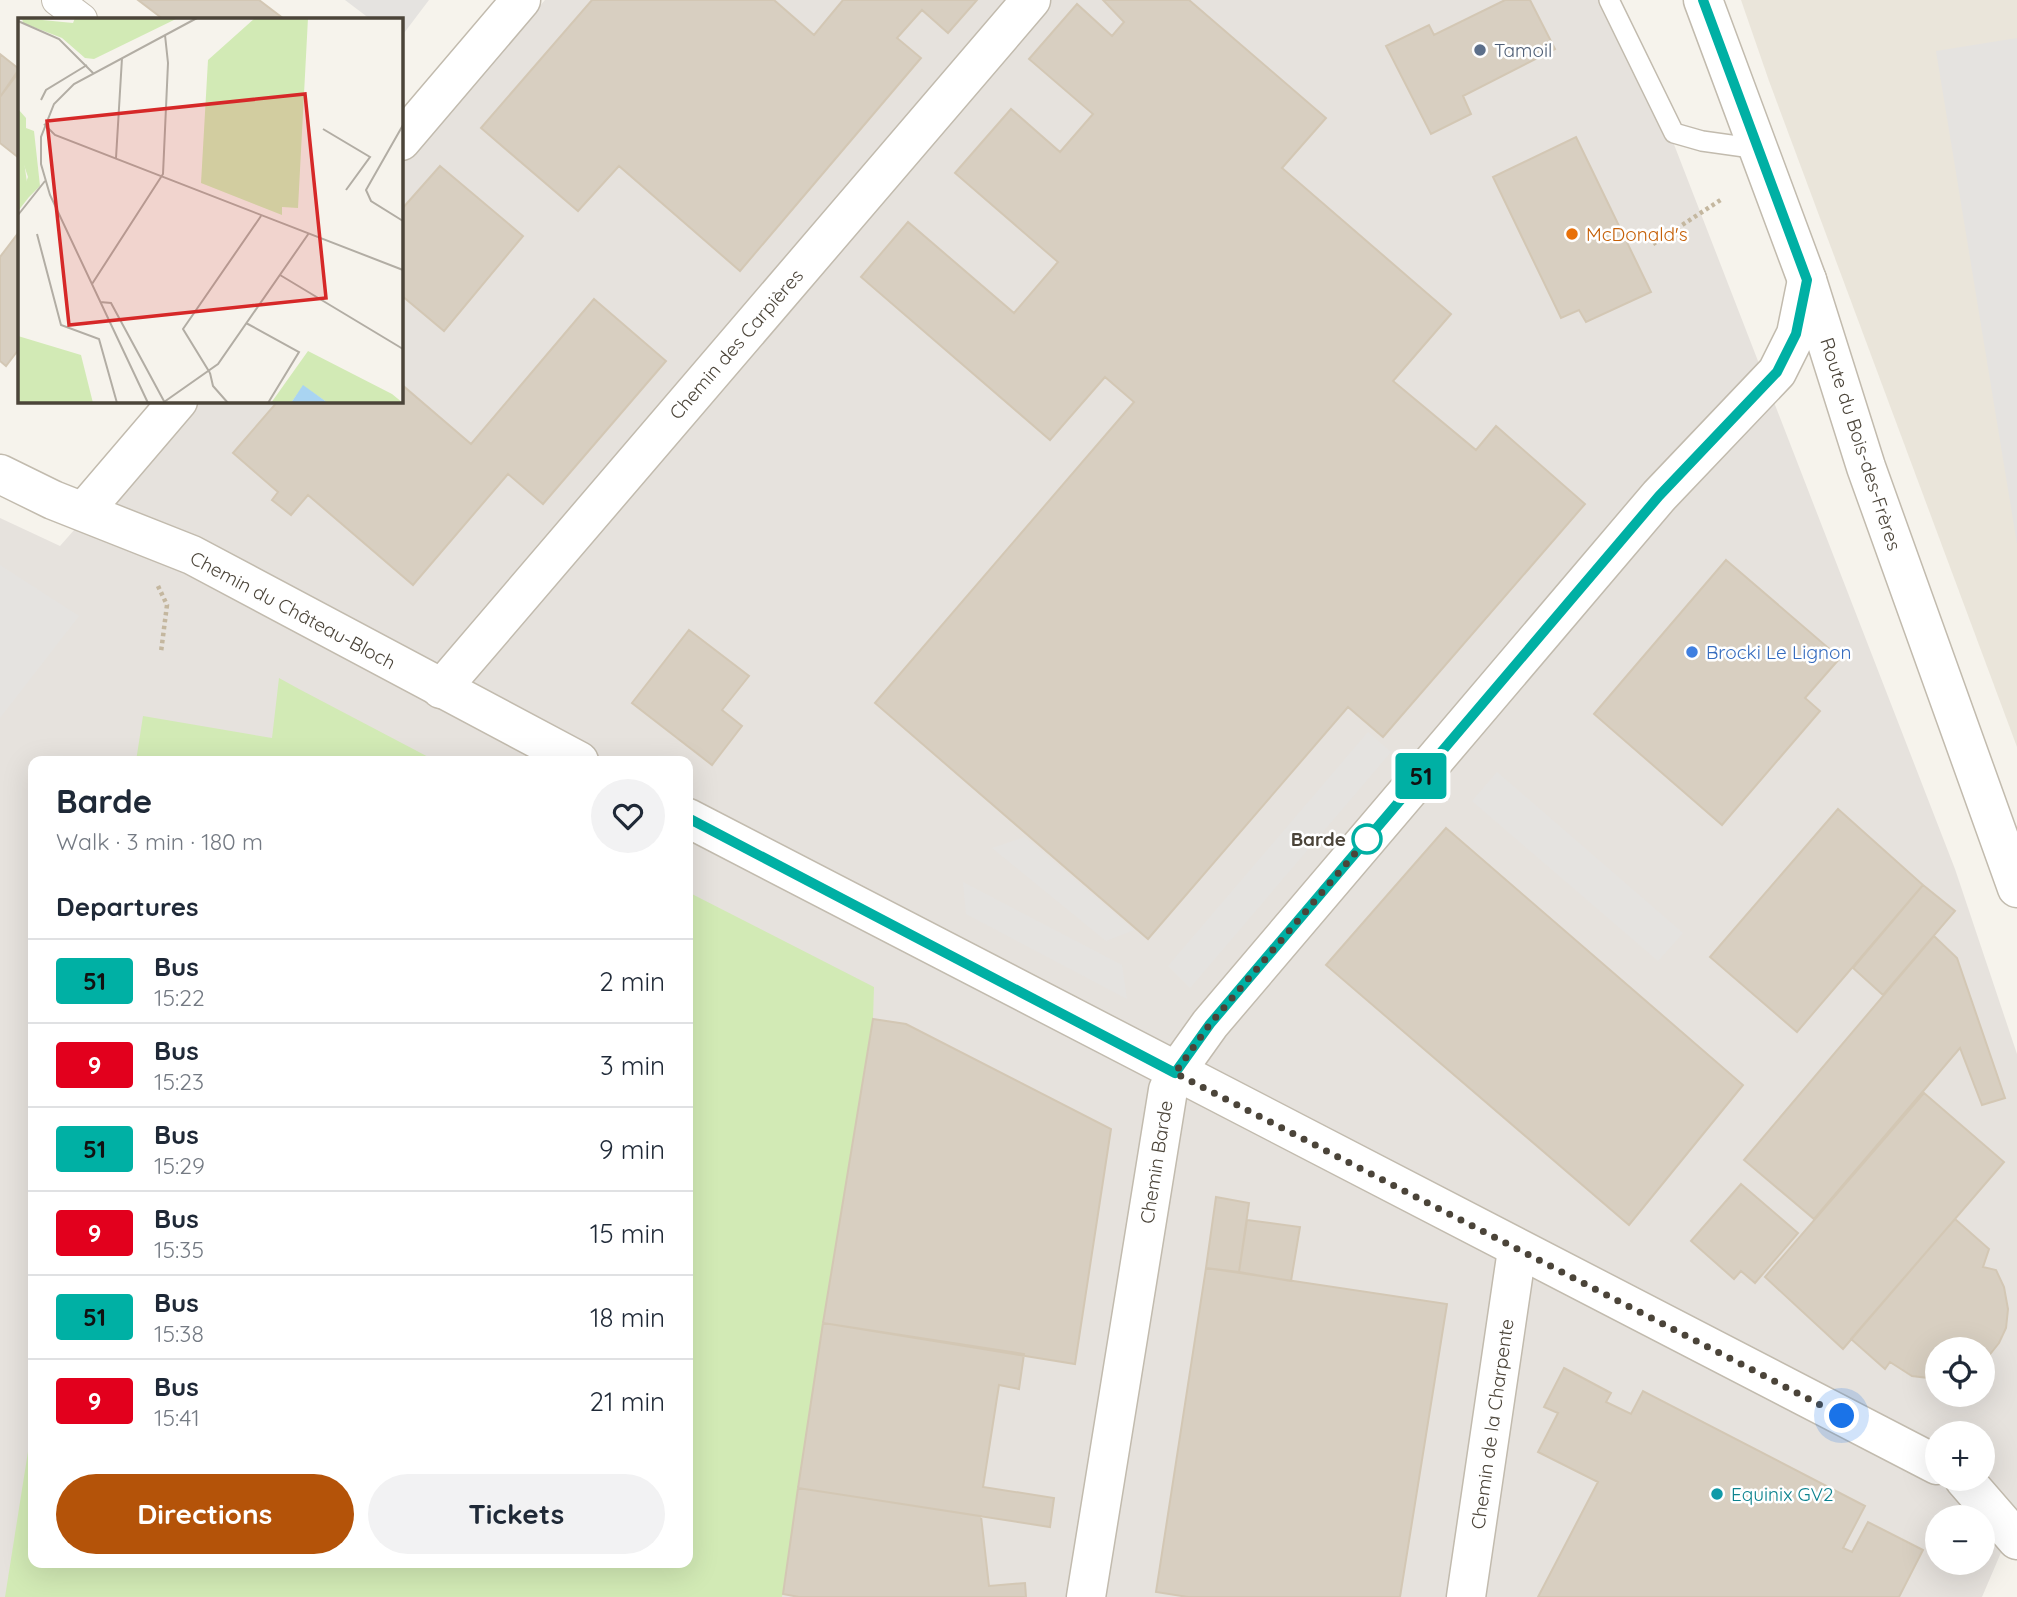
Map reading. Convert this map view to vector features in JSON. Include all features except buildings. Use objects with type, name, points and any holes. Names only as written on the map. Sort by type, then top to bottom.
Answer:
[{"type":"street","points":[[57,0],[81,18]]},
{"type":"street","points":[[402,140],[521,0]]},
{"type":"street","name":"Chemin des Carpières","points":[[441,689],[1031,0]]},
{"type":"street","name":"Route du Bois-des-Frères","points":[[1703,0],[1807,280],[1866,467],[2017,888]]},
{"type":"street","name":"Chemin Barde","points":[[1086,1597],[1168,1090],[1175,1073],[1210,1024],[1650,507],[1777,372],[1796,334],[1807,280]]},
{"type":"street","points":[[84,512],[177,402]]},
{"type":"street","name":"Chemin du Château-Bloch","points":[[0,474],[84,512],[192,555],[569,756]]},
{"type":"street","points":[[693,821],[1175,1073],[1925,1459]]},
{"type":"street","name":"Chemin de la Charpente","points":[[1466,1597],[1517,1250]]},
{"type":"street","points":[[1974,1491],[2017,1540]]},
{"type":"lane","points":[[1609,0],[1674,133],[1702,141],[1759,149]]},
{"type":"path","points":[[1653,244],[1722,199]]},
{"type":"path","points":[[148,581],[160,587],[167,605],[160,652]]},
{"type":"shaded area","points":[[345,0],[429,0],[402,36],[402,18],[369,18]]},
{"type":"shaded area","points":[[545,0],[1618,0],[1955,869],[2017,1054],[2017,1515],[1995,1567],[1995,1505],[1925,1505],[1925,1575],[1991,1575],[1982,1597],[0,1597],[0,518],[60,546],[187,402],[402,402],[402,161]]},
{"type":"shaded area","points":[[1741,0],[2017,0],[2017,747],[1769,81]]},
{"type":"shaded area","points":[[2017,38],[2017,544],[1936,51]]},
{"type":"shaded area","points":[[0,565],[79,616],[0,718]]},
{"type":"shaded area","points":[[1368,732],[1391,752],[1190,988],[1168,966]]},
{"type":"shaded area","points":[[1497,772],[1683,933],[1658,961],[1472,801]]},
{"type":"shaded area","points":[[1025,837],[1134,930],[1106,941],[992,848]]},
{"type":"shaded area","points":[[963,882],[1122,965],[1127,999],[966,914]]},
{"type":"green space","points":[[279,678],[427,756],[137,756],[143,716],[272,738]]},
{"type":"green space","points":[[693,895],[874,987],[873,1019],[782,1597],[5,1597],[28,1452],[28,1568],[693,1568]]},
{"type":"bus line","name":"51","points":[[693,821],[1175,1073],[1210,1024],[1659,496],[1746,408],[1777,372],[1796,334],[1807,280],[1703,0]]},
{"type":"place","name":"Tamoil","points":[[1480,50]]},
{"type":"place","name":"McDonald's","points":[[1572,234]]},
{"type":"place","name":"Brocki Le Lignon","points":[[1692,652]]},
{"type":"place","name":"Barde","points":[[1367,839]]},
{"type":"place","name":"Equinix GV2","points":[[1717,1494]]},
{"type":"route","points":[[1367,839],[1369,837],[1210,1024],[1175,1073],[1842,1416]]}]
